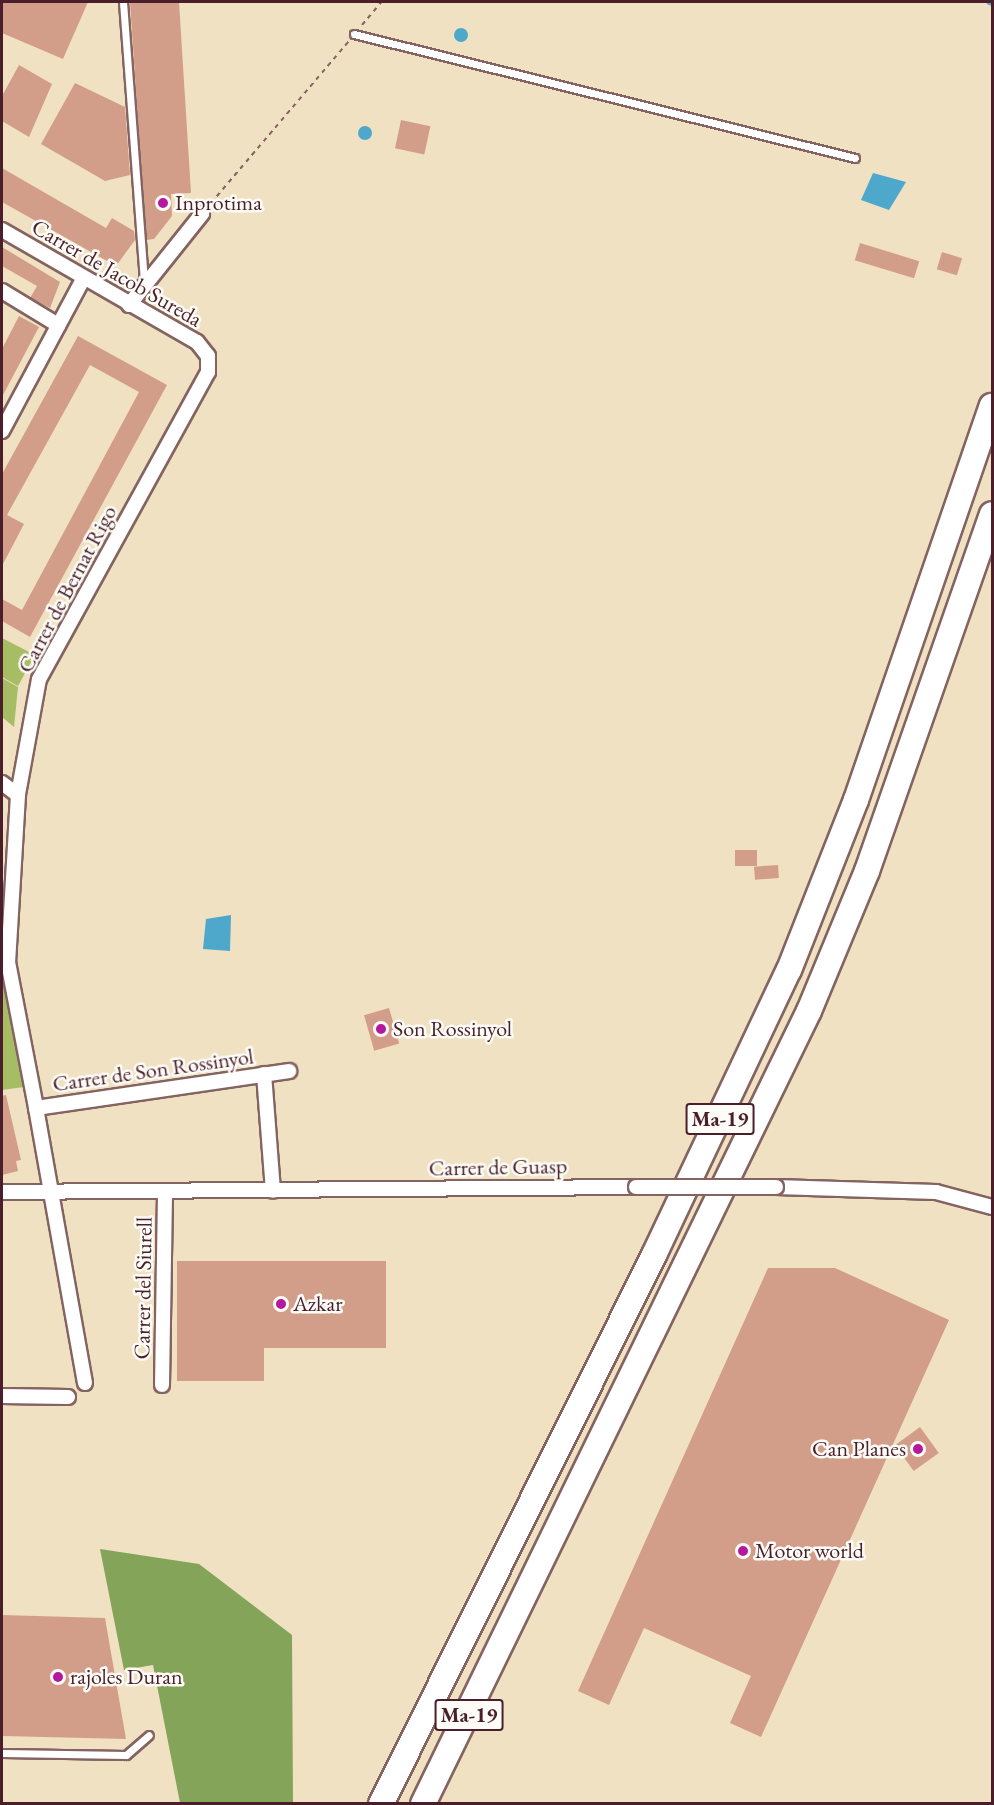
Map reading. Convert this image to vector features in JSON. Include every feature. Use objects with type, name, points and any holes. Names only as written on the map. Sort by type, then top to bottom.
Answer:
[{"type":"highway","name":"Ma-19","points":[[381,1803],[654,1255],[789,970],[846,829],[993,406]]},
{"type":"highway","name":"Ma-19","points":[[423,1803],[809,1011],[867,871],[993,514]]},
{"type":"street","points":[[129,305],[202,214]]},
{"type":"street","name":"Carrer de Jacob Sureda","points":[[2,230],[196,342],[208,356]]},
{"type":"street","points":[[2,431],[84,279]]},
{"type":"street","points":[[2,291],[58,324]]},
{"type":"street","name":"Carrer de Bernat Rigo","points":[[36,1108],[5,963],[18,795],[39,679],[208,372],[208,356]]},
{"type":"street","points":[[2,783],[18,795]]},
{"type":"street","name":"Carrer de Son Rossinyol","points":[[85,1383],[48,1192],[36,1108],[289,1071]]},
{"type":"street","points":[[264,1074],[273,1191]]},
{"type":"street","name":"Carrer de Guasp","points":[[2,1192],[776,1187],[936,1192],[993,1208]]},
{"type":"street","name":"Carrer del Siurell","points":[[162,1385],[165,1191]]},
{"type":"street","points":[[2,1396],[68,1397]]},
{"type":"lane","points":[[123,2],[144,286]]},
{"type":"lane","points":[[354,34],[855,158]]},
{"type":"lane","points":[[2,1753],[126,1755],[149,1735]]},
{"type":"path","points":[[202,214],[381,2]]},
{"type":"green space","points":[[2,638],[35,655],[18,686],[2,677]]},
{"type":"green space","points":[[2,678],[18,687],[14,727],[2,717]]},
{"type":"green space","points":[[2,975],[24,1087],[2,1090]]},
{"type":"green space","points":[[100,1549],[199,1564],[292,1635],[293,1803],[180,1803],[153,1665],[124,1670]]},
{"type":"water","points":[[458,28],[464,28],[468,35],[464,42],[458,42],[454,38],[454,32]]},
{"type":"water","points":[[365,126],[370,128],[372,133],[370,138],[365,140],[360,138],[358,133],[360,128]]},
{"type":"water","points":[[873,173],[906,182],[889,210],[861,200]]},
{"type":"water","points":[[231,915],[230,951],[203,949],[206,919]]},
{"type":"building","points":[[2,2],[88,2],[63,59],[2,33]]},
{"type":"building","points":[[130,2],[179,2],[191,193],[171,194],[172,216],[154,239],[146,240]]},
{"type":"building","points":[[19,65],[52,84],[29,137],[2,121],[2,96]]},
{"type":"building","points":[[75,83],[125,107],[130,175],[105,181],[41,144]]},
{"type":"building","points":[[401,120],[430,126],[424,155],[395,148]]},
{"type":"building","points":[[2,168],[106,228],[112,218],[134,231],[135,240],[116,266],[2,202]]},
{"type":"building","points":[[860,243],[919,261],[914,278],[855,260]]},
{"type":"building","points":[[2,247],[60,282],[50,308],[30,298],[37,286],[2,266]]},
{"type":"building","points":[[942,252],[962,258],[957,275],[937,269]]},
{"type":"building","points":[[19,316],[39,327],[2,397],[2,349]]},
{"type":"building","points":[[78,336],[167,385],[30,637],[2,621],[2,599],[22,610],[139,392],[90,365],[7,515],[24,524],[2,566],[2,474]]},
{"type":"building","points":[[735,850],[757,850],[757,866],[735,866]]},
{"type":"building","points":[[778,865],[779,878],[755,880],[754,867]]},
{"type":"building","name":"Son Rossinyol","points":[[389,1008],[399,1044],[374,1051],[364,1015]]},
{"type":"building","points":[[6,1095],[21,1160],[16,1161],[18,1171],[2,1175],[2,1096]]},
{"type":"building","name":"Azkar","points":[[177,1261],[386,1261],[386,1348],[264,1348],[264,1381],[177,1381]]},
{"type":"building","name":"Motor world","points":[[768,1268],[835,1268],[949,1320],[761,1737],[730,1723],[751,1676],[644,1628],[609,1705],[578,1691]]},
{"type":"building","name":"Can Planes","points":[[920,1427],[939,1453],[914,1471],[895,1445]]},
{"type":"building","name":"rajoles Duran","points":[[2,1615],[105,1618],[126,1739],[2,1736]]},
{"type":"place","name":"Inprotima","points":[[163,203]]},
{"type":"place","name":"Son Rossinyol","points":[[381,1029]]},
{"type":"place","name":"Azkar","points":[[281,1304]]},
{"type":"place","name":"Can Planes","points":[[918,1449]]},
{"type":"place","name":"Motor world","points":[[743,1551]]},
{"type":"place","name":"rajoles Duran","points":[[58,1677]]}]
